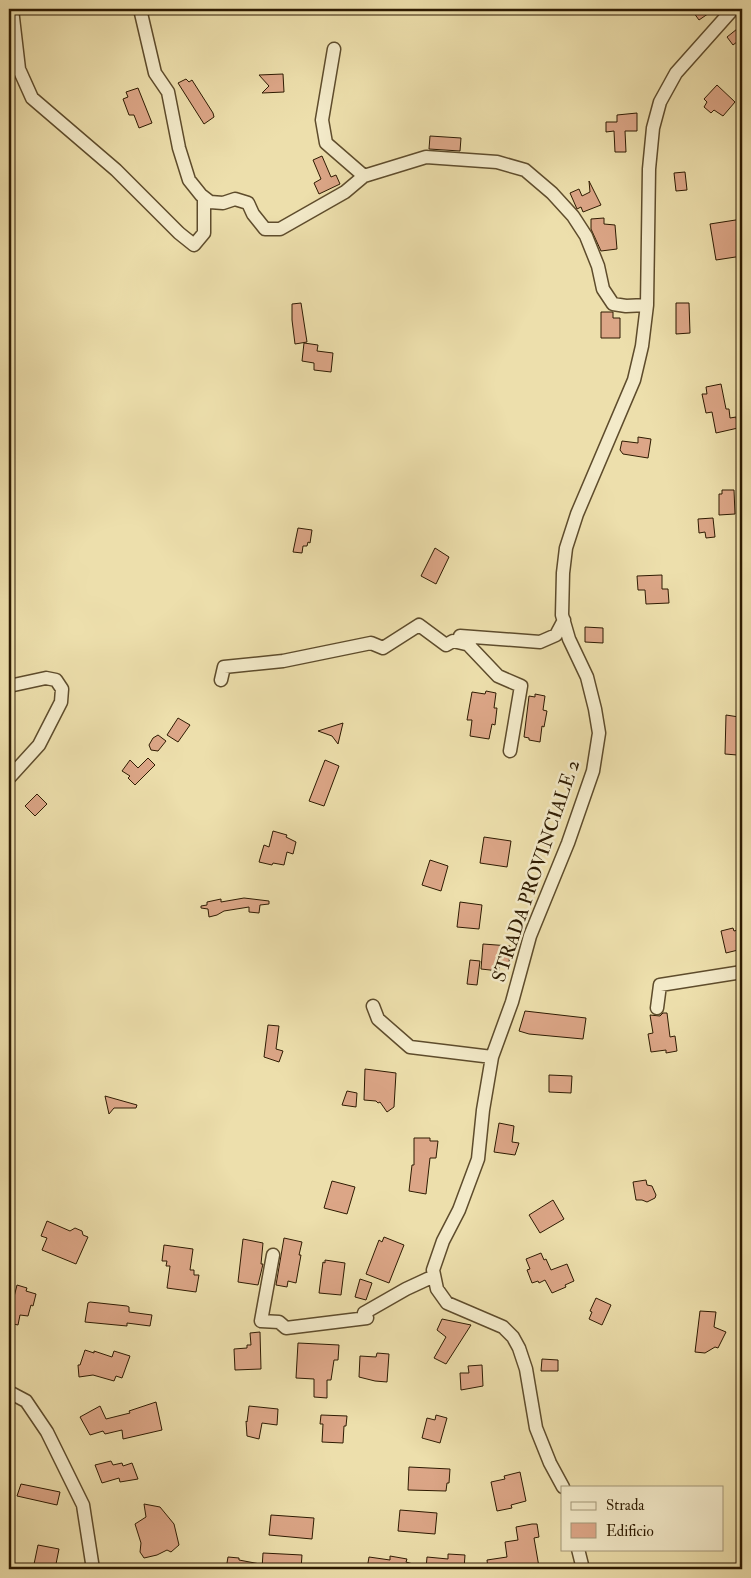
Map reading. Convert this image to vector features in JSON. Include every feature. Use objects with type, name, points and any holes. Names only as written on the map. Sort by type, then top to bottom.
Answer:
[{"type":"street","points":[[12,9],[19,69],[32,98],[116,170],[179,233],[194,245],[204,233],[204,198]]},
{"type":"street","points":[[140,9],[154,73],[168,92],[179,148],[189,180],[204,198],[210,202],[223,203],[235,199],[248,203],[253,214],[265,229],[280,229],[345,192],[364,176],[426,157],[496,162],[525,170],[573,216],[586,236],[598,266],[603,289],[613,304],[626,306],[647,305]]},
{"type":"street","name":"STRADA PROVINCIALE 2","points":[[434,1276],[433,1270],[443,1241],[459,1210],[478,1159],[483,1110],[492,1057],[512,1002],[530,936],[568,843],[593,771],[598,734],[595,709],[586,677],[569,639],[564,620],[562,594],[566,548],[577,514],[634,380],[642,346],[647,305],[650,169],[653,128],[660,102],[676,73],[734,9]]},
{"type":"street","points":[[334,49],[322,120],[326,143],[364,176]]},
{"type":"street","points":[[510,751],[521,686],[498,676],[460,636],[540,642],[556,635],[564,620]]},
{"type":"street","points":[[221,680],[224,667],[283,661],[371,643],[383,648],[419,625],[446,645],[453,641],[470,646]]},
{"type":"street","points":[[9,686],[46,678],[56,680],[62,689],[61,702],[39,745],[9,778]]},
{"type":"street","points":[[658,1008],[660,986],[742,972]]},
{"type":"street","points":[[373,1006],[378,1019],[410,1047],[492,1057]]},
{"type":"street","points":[[273,1255],[261,1321],[279,1322],[286,1328],[367,1318],[364,1313],[406,1289],[434,1276],[437,1289],[447,1303],[503,1327],[513,1337],[519,1348],[526,1369],[536,1428],[550,1463],[562,1486]]},
{"type":"street","points":[[9,1392],[26,1402],[47,1432],[83,1505],[93,1569]]},
{"type":"street","points":[[578,1550],[583,1569]]},
{"type":"building","points":[[691,9],[715,9],[699,20]]},
{"type":"building","points":[[742,25],[742,38],[733,45],[727,37]]},
{"type":"building","points":[[283,74],[284,92],[262,93],[269,86],[259,75]]},
{"type":"building","points":[[186,79],[189,82],[192,80],[213,113],[214,117],[204,124],[178,83]]},
{"type":"building","points":[[717,85],[735,102],[723,116],[714,110],[711,113],[704,107],[707,102],[704,99]]},
{"type":"building","points":[[138,88],[152,123],[139,128],[134,115],[129,115],[123,99],[128,97],[126,92]]},
{"type":"building","points":[[637,113],[637,131],[625,131],[626,152],[615,152],[614,131],[606,132],[606,122],[617,122],[617,115]]},
{"type":"building","points":[[430,136],[461,138],[460,151],[429,149]]},
{"type":"building","points":[[322,156],[331,177],[336,175],[340,184],[319,194],[314,183],[321,179],[313,160]]},
{"type":"building","points":[[685,172],[687,190],[676,191],[674,173]]},
{"type":"building","points":[[589,181],[601,205],[583,212],[581,207],[577,209],[570,193],[579,189],[582,196],[590,192]]},
{"type":"building","points":[[604,218],[604,224],[615,225],[617,249],[601,251],[591,229],[591,219]]},
{"type":"building","points":[[742,219],[742,256],[716,260],[710,224]]},
{"type":"building","points":[[301,303],[307,342],[295,344],[292,304]]},
{"type":"building","points":[[676,303],[689,303],[690,333],[676,334]]},
{"type":"building","points":[[601,312],[613,312],[613,318],[620,318],[620,338],[601,338]]},
{"type":"building","points":[[304,343],[318,345],[317,351],[333,353],[331,372],[314,370],[314,363],[302,361]]},
{"type":"building","points":[[721,384],[726,409],[729,409],[730,418],[736,417],[738,428],[716,433],[712,412],[706,413],[702,394],[707,394],[706,387]]},
{"type":"building","points":[[638,437],[651,439],[648,458],[623,454],[620,450],[622,441],[638,443]]},
{"type":"building","points":[[722,490],[734,490],[735,514],[719,515],[719,494],[722,494]]},
{"type":"building","points":[[713,518],[715,537],[706,538],[705,532],[699,533],[698,519]]},
{"type":"building","points":[[298,528],[312,530],[310,543],[308,542],[307,546],[303,546],[302,553],[293,552]]},
{"type":"building","points":[[435,548],[449,557],[436,584],[421,576]]},
{"type":"building","points":[[662,575],[662,589],[668,589],[669,603],[646,604],[645,590],[638,590],[637,576]]},
{"type":"building","points":[[585,627],[603,628],[603,643],[585,642]]},
{"type":"building","points":[[486,691],[496,693],[494,708],[497,708],[495,725],[492,724],[489,739],[470,736],[472,720],[467,720],[472,692],[485,694]]},
{"type":"building","points":[[535,694],[545,696],[543,710],[547,711],[544,727],[542,726],[540,742],[524,737],[529,696],[535,697]]},
{"type":"building","points":[[726,715],[742,719],[742,749],[737,749],[737,755],[725,754]]},
{"type":"building","points":[[178,718],[190,725],[178,742],[167,735]]},
{"type":"building","points":[[343,723],[338,744],[332,736],[318,731]]},
{"type":"building","points":[[158,735],[166,741],[158,751],[151,750],[149,745],[153,738]]},
{"type":"building","points":[[148,758],[155,765],[135,785],[128,778],[130,776],[122,771],[130,760],[138,768]]},
{"type":"building","points":[[325,760],[339,766],[324,806],[309,801]]},
{"type":"building","points":[[37,794],[47,804],[35,816],[25,806]]},
{"type":"building","points":[[273,831],[287,835],[286,837],[296,842],[293,854],[287,852],[284,865],[259,862],[264,845],[269,847]]},
{"type":"building","points":[[484,837],[511,841],[507,867],[480,863]]},
{"type":"building","points":[[430,860],[448,866],[441,891],[422,885]]},
{"type":"building","points":[[244,898],[269,901],[269,904],[260,905],[259,913],[249,912],[249,907],[224,911],[209,917],[208,909],[201,908],[201,906],[207,905],[207,902],[221,899],[221,902]]},
{"type":"building","points":[[460,902],[482,905],[479,929],[457,927]]},
{"type":"building","points":[[733,928],[734,931],[741,929],[742,949],[726,953],[721,931]]},
{"type":"building","points":[[483,944],[510,946],[509,965],[499,964],[499,971],[481,969]]},
{"type":"building","points":[[470,960],[480,961],[477,985],[467,984]]},
{"type":"building","points":[[525,1011],[586,1018],[583,1039],[529,1034],[519,1031]]},
{"type":"building","points":[[663,1013],[667,1013],[670,1037],[675,1036],[677,1051],[666,1053],[666,1050],[651,1052],[648,1034],[653,1033],[650,1015],[660,1016]]},
{"type":"building","points":[[268,1025],[279,1026],[276,1049],[283,1051],[279,1062],[264,1057]]},
{"type":"building","points":[[365,1069],[396,1073],[394,1107],[387,1112],[380,1102],[364,1100]]},
{"type":"building","points":[[549,1075],[572,1076],[571,1093],[549,1092]]},
{"type":"building","points":[[347,1091],[357,1093],[356,1107],[342,1105]]},
{"type":"building","points":[[105,1096],[137,1105],[136,1108],[114,1108],[109,1114]]},
{"type":"building","points":[[499,1123],[514,1126],[512,1142],[519,1143],[515,1155],[494,1152]]},
{"type":"building","points":[[414,1138],[430,1138],[430,1141],[438,1141],[436,1158],[430,1158],[426,1194],[409,1191],[412,1165],[414,1165]]},
{"type":"building","points":[[646,1180],[647,1185],[652,1186],[656,1195],[655,1198],[647,1202],[636,1200],[633,1182]]},
{"type":"building","points":[[332,1181],[355,1187],[347,1214],[324,1208]]},
{"type":"building","points":[[553,1200],[564,1219],[540,1233],[529,1215]]},
{"type":"building","points":[[47,1221],[70,1231],[75,1228],[82,1231],[83,1235],[88,1237],[76,1264],[42,1250],[47,1238],[41,1236]]},
{"type":"building","points":[[384,1237],[404,1245],[389,1283],[366,1274],[379,1240],[382,1242]]},
{"type":"building","points":[[284,1238],[302,1242],[296,1283],[288,1281],[287,1287],[276,1285]]},
{"type":"building","points":[[243,1239],[263,1243],[261,1264],[263,1264],[258,1285],[238,1282]]},
{"type":"building","points":[[164,1245],[193,1249],[190,1270],[194,1270],[194,1275],[199,1275],[196,1292],[167,1288],[170,1266],[166,1266],[167,1261],[162,1261]]},
{"type":"building","points":[[541,1253],[551,1270],[567,1264],[574,1281],[552,1293],[545,1280],[539,1283],[538,1281],[532,1283],[527,1270],[530,1269],[526,1259]]},
{"type":"building","points":[[325,1260],[345,1263],[341,1295],[319,1293],[323,1262],[325,1263]]},
{"type":"building","points":[[360,1279],[372,1283],[366,1300],[355,1297]]},
{"type":"building","points":[[17,1285],[27,1288],[26,1291],[36,1294],[28,1316],[20,1315],[18,1325],[9,1323],[9,1296],[14,1297]]},
{"type":"building","points":[[596,1298],[611,1305],[602,1325],[589,1319],[592,1312],[590,1311]]},
{"type":"building","points":[[88,1303],[127,1306],[129,1307],[129,1312],[152,1315],[150,1326],[127,1323],[127,1326],[85,1322]]},
{"type":"building","points":[[700,1311],[716,1312],[714,1327],[726,1332],[718,1348],[715,1347],[705,1353],[695,1352]]},
{"type":"building","points":[[442,1319],[471,1325],[446,1364],[434,1358],[446,1337],[437,1330]]},
{"type":"building","points":[[260,1332],[261,1369],[235,1370],[234,1349],[247,1348],[247,1345],[251,1345],[250,1333]]},
{"type":"building","points":[[298,1343],[339,1345],[338,1360],[334,1360],[331,1380],[327,1380],[327,1398],[314,1397],[314,1379],[296,1378]]},
{"type":"building","points":[[85,1350],[112,1357],[114,1351],[130,1356],[122,1378],[116,1376],[114,1381],[93,1375],[79,1377],[78,1365],[80,1365]]},
{"type":"building","points":[[377,1353],[389,1354],[387,1382],[359,1377],[360,1356],[376,1357]]},
{"type":"building","points":[[542,1359],[558,1360],[558,1371],[541,1371]]},
{"type":"building","points":[[482,1365],[483,1386],[461,1390],[460,1373],[469,1373],[468,1366]]},
{"type":"building","points":[[156,1402],[162,1430],[123,1439],[122,1430],[105,1434],[103,1431],[90,1435],[80,1417],[100,1406],[106,1419],[130,1413],[129,1411]]},
{"type":"building","points":[[249,1406],[278,1409],[277,1425],[262,1423],[259,1439],[247,1436],[246,1421]]},
{"type":"building","points":[[321,1415],[347,1416],[346,1426],[344,1426],[343,1443],[322,1442],[323,1424],[320,1424]]},
{"type":"building","points":[[436,1415],[447,1418],[440,1443],[422,1438],[427,1418],[435,1420]]},
{"type":"building","points":[[111,1461],[113,1465],[122,1463],[123,1466],[132,1463],[138,1479],[120,1482],[119,1478],[102,1483],[95,1465]]},
{"type":"building","points":[[409,1467],[450,1469],[449,1483],[447,1483],[446,1491],[408,1490]]},
{"type":"building","points":[[520,1472],[526,1501],[511,1505],[512,1508],[497,1511],[491,1482],[505,1479],[504,1476]]},
{"type":"building","points":[[21,1484],[60,1492],[57,1505],[17,1496]]},
{"type":"building","points":[[144,1504],[160,1507],[174,1524],[179,1545],[171,1552],[167,1550],[144,1558],[140,1552],[141,1543],[135,1524],[146,1517]]},
{"type":"building","points":[[400,1510],[437,1513],[435,1534],[398,1531]]},
{"type":"building","points":[[271,1515],[314,1518],[312,1539],[269,1535]]},
{"type":"building","points":[[537,1524],[539,1537],[534,1538],[539,1567],[488,1569],[487,1560],[507,1557],[505,1542],[518,1540],[516,1527]]},
{"type":"building","points":[[38,1545],[59,1549],[55,1569],[33,1569]]},
{"type":"building","points":[[263,1553],[302,1555],[301,1569],[262,1569]]},
{"type":"building","points":[[448,1554],[465,1555],[464,1569],[426,1569],[427,1557],[448,1559]]},
{"type":"building","points":[[390,1556],[407,1559],[406,1562],[413,1564],[413,1569],[367,1569],[369,1557],[390,1560]]},
{"type":"building","points":[[228,1557],[260,1564],[260,1569],[226,1569]]}]
